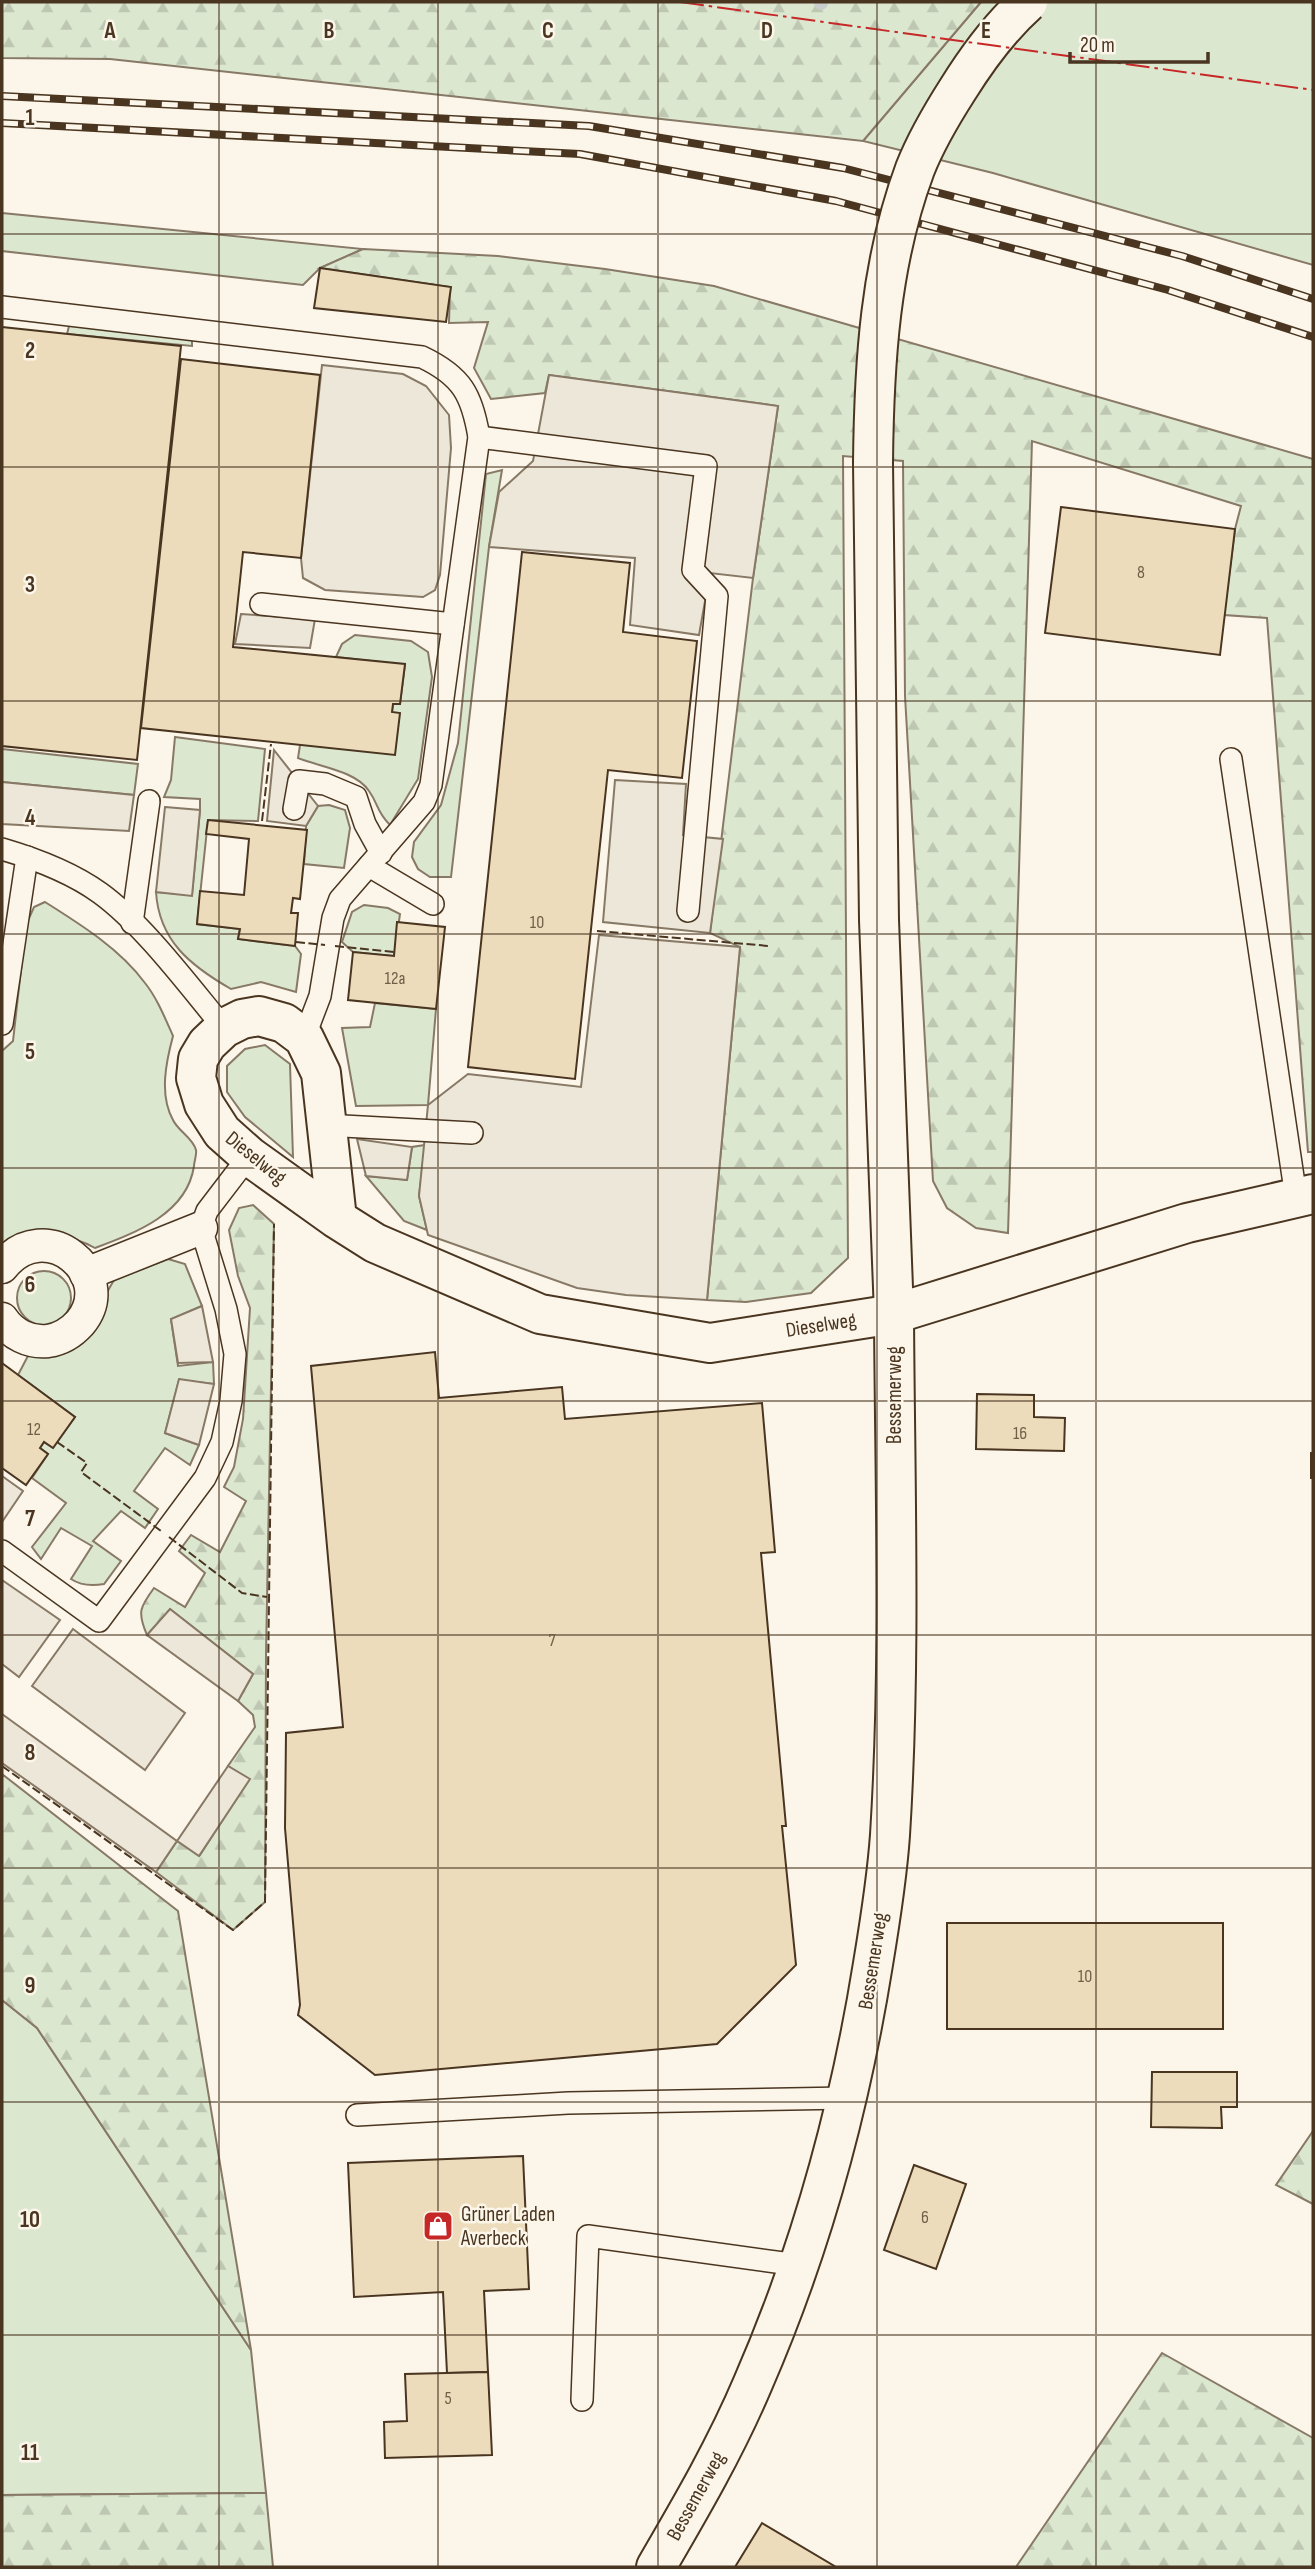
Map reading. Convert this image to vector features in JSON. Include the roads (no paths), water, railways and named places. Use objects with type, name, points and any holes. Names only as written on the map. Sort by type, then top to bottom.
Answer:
[{"type":"street","name":"Bessemerweg","points":[[656,2567],[728,2437],[754,2382],[798,2265],[816,2213],[846,2098],[864,2019],[881,1918],[890,1837],[895,1614],[894,1314],[879,920],[874,386],[890,257],[912,179],[942,114],[977,59],[1012,16],[1028,2]]},
{"type":"street","name":"Dieselweg","points":[[304,1038],[284,1023],[259,1016],[242,1018],[225,1028],[207,1044],[198,1059],[196,1078],[204,1104],[222,1132],[249,1156],[375,1243],[540,1314],[710,1343],[894,1314],[1187,1223],[1305,1196]]},
{"type":"street","points":[[304,1038],[321,1073],[337,1219]]},
{"type":"street","points":[[86,1274],[201,1228]]},
{"type":"street","points":[[2,1267],[15,1254],[41,1245],[51,1246],[69,1253],[82,1266],[90,1292],[87,1311],[77,1327],[61,1338],[43,1341],[25,1338],[9,1328],[2,1319]]},
{"type":"lane","points":[[2,307],[33,321],[422,357],[445,368],[465,390],[475,411],[479,438],[432,785],[424,802],[341,899],[333,918],[320,996],[304,1038]]},
{"type":"lane","points":[[479,438],[706,466],[693,570],[717,596],[688,911]]},
{"type":"lane","points":[[261,604],[453,624]]},
{"type":"lane","points":[[1231,760],[1305,1196]]},
{"type":"lane","points":[[294,809],[299,781],[325,784],[355,797],[375,859],[433,904]]},
{"type":"lane","points":[[132,923],[149,801]]},
{"type":"lane","points":[[2,849],[69,874],[101,893],[132,923],[225,1028]]},
{"type":"lane","points":[[2,1024],[27,857]]},
{"type":"lane","points":[[325,1125],[472,1133]]},
{"type":"lane","points":[[2,1551],[99,1621],[205,1478],[222,1442],[231,1401],[235,1354],[226,1309],[201,1228],[206,1211],[249,1156]]},
{"type":"lane","points":[[357,2115],[568,2103],[846,2098]]},
{"type":"lane","points":[[582,2400],[588,2236],[798,2265]]},
{"type":"railway","points":[[2,96],[589,126],[843,168],[1182,256],[1313,299]]},
{"type":"railway","points":[[2,123],[580,154],[836,201],[1168,290],[1313,337]]},
{"type":"place","name":"Grüner Laden Averbeck","points":[[438,2226]]}]
